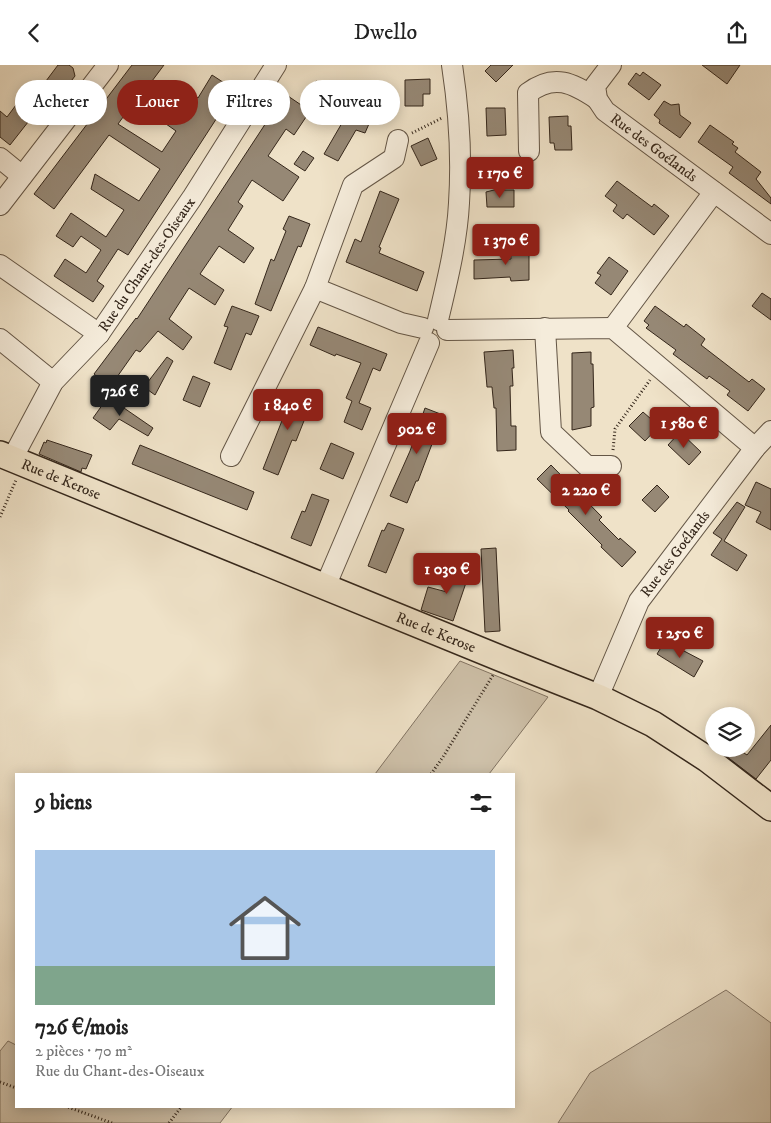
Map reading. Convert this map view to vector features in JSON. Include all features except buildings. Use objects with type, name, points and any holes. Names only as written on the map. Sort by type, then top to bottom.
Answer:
[{"type":"main road","name":"Rue de Kerose","points":[[12,459],[598,697],[652,724],[700,754],[771,808]]},
{"type":"street","points":[[0,205],[108,65]]},
{"type":"street","name":"Rue du Chant-des-Oiseaux","points":[[12,459],[53,382],[98,333],[192,198],[276,65]]},
{"type":"street","points":[[325,587],[434,330],[456,234],[459,204],[461,163],[458,113],[452,65]]},
{"type":"street","name":"Rue des Goélands","points":[[597,99],[595,86],[611,65]]},
{"type":"street","name":"Rue des Goélands","points":[[529,151],[528,93],[543,84],[560,81],[584,91],[597,99],[605,111],[771,234]]},
{"type":"street","points":[[231,456],[315,288],[353,185],[394,158],[398,140]]},
{"type":"street","points":[[0,158],[22,176]]},
{"type":"street","points":[[613,328],[714,192]]},
{"type":"street","points":[[0,265],[98,333]]},
{"type":"street","points":[[315,288],[401,323],[434,330],[613,328],[755,448]]},
{"type":"street","points":[[545,328],[551,432],[587,466],[611,465]]},
{"type":"street","points":[[0,339],[53,382]]},
{"type":"street","name":"Rue des Goélands","points":[[598,697],[639,601],[755,448],[771,431]]},
{"type":"path","points":[[398,140],[458,113]]},
{"type":"path","points":[[611,465],[615,429],[660,367]]},
{"type":"path","points":[[0,517],[12,459]]},
{"type":"path","points":[[432,773],[502,659]]},
{"type":"path","points":[[0,1082],[15,1088]]},
{"type":"path","points":[[71,1108],[112,1123]]},
{"type":"path","points":[[169,1123],[180,1108]]},
{"type":"shaded area","points":[[460,661],[548,697],[490,773],[376,773]]},
{"type":"shaded area","points":[[726,990],[771,1023],[771,1123],[558,1123],[590,1073]]},
{"type":"shaded area","points":[[8,1041],[15,1044],[15,1108],[231,1108],[220,1123],[0,1123],[0,1051]]}]
